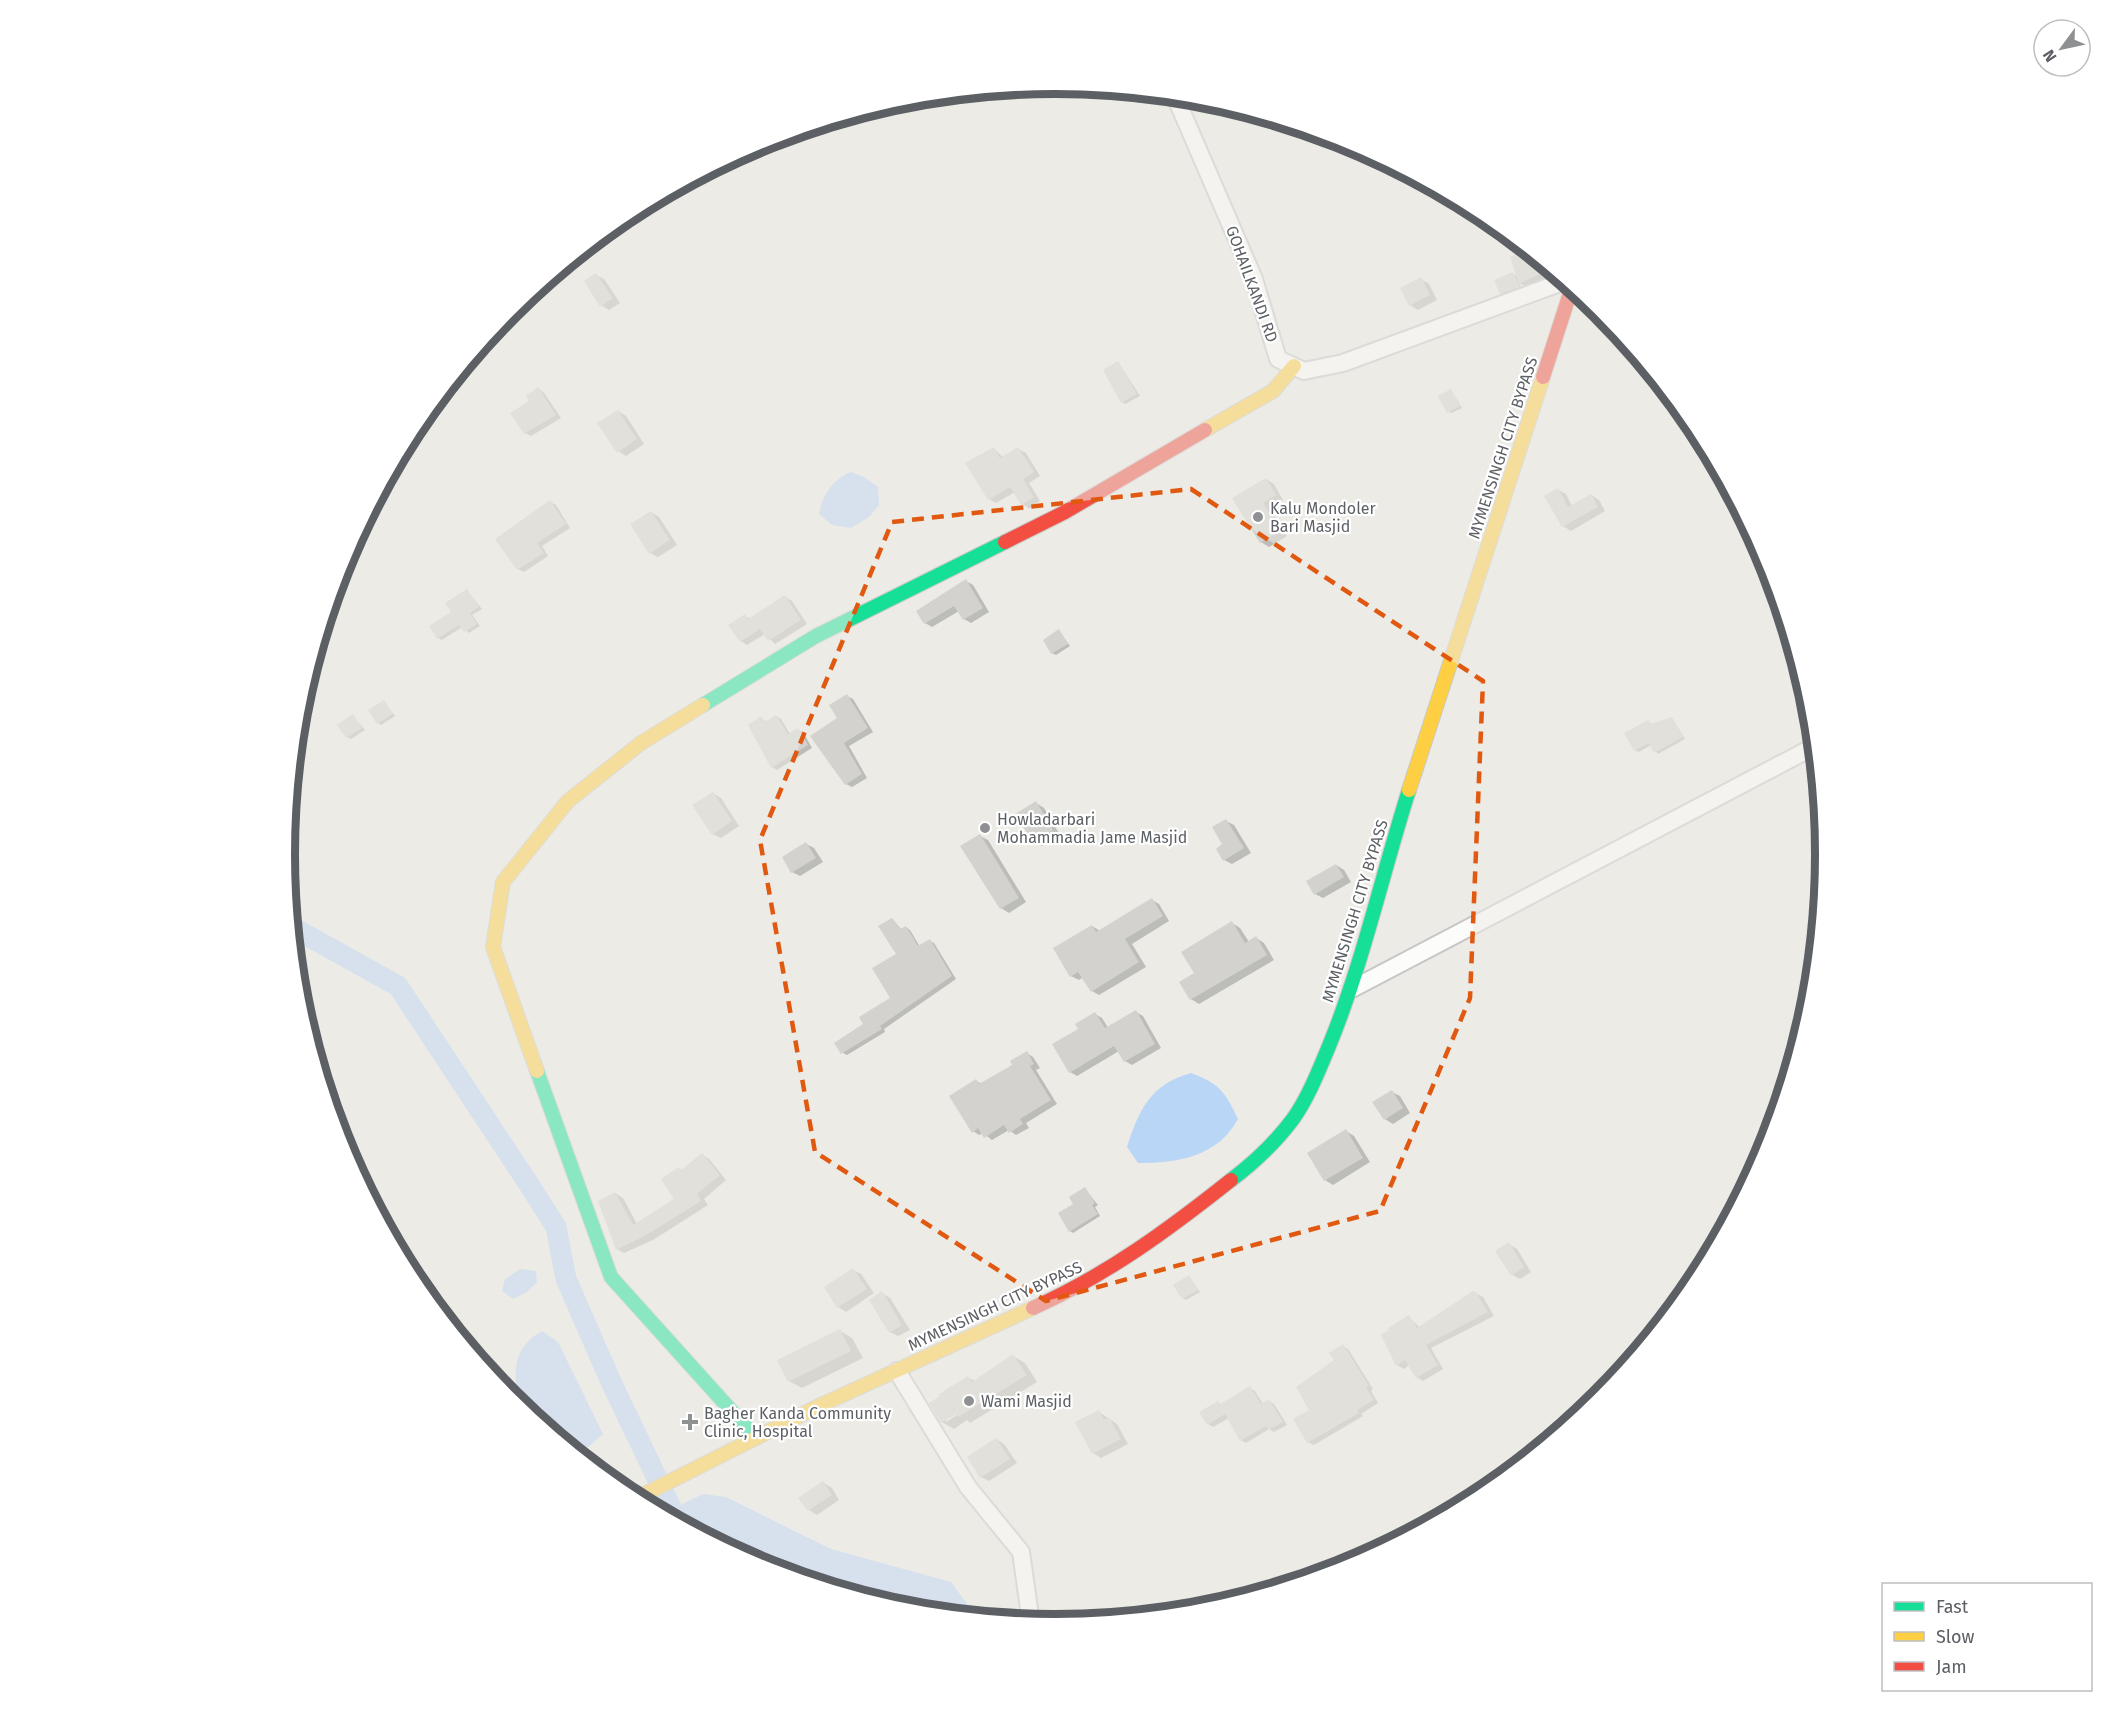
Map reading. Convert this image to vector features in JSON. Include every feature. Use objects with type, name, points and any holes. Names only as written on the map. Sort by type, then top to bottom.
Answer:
[{"type":"main road","name":"MYMENSINGH CITY BYPASS","points":[[645,1494],[756,1438],[1082,1286],[1171,1227],[1263,1155],[1294,1118],[1319,1070],[1352,989],[1386,862],[1569,296]]},
{"type":"main road","points":[[756,1438],[611,1277],[493,947],[503,882],[568,801],[642,743],[816,636],[1065,512],[1273,391],[1294,366]]},
{"type":"street","name":"GOHAILKANDI RD","points":[[1179,105],[1254,279],[1278,359],[1294,366]]},
{"type":"street","points":[[1294,366],[1304,371],[1342,363],[1557,284]]},
{"type":"street","points":[[1352,989],[1807,750]]},
{"type":"street","points":[[897,1371],[968,1487],[1021,1552],[1030,1613]]},
{"type":"highlighted area","points":[[1191,489],[1483,681],[1470,998],[1380,1211],[1046,1301],[815,1152],[760,840],[892,522]]},
{"type":"water","points":[[851,472],[864,477],[878,487],[879,505],[869,517],[851,528],[832,525],[819,514],[823,500],[834,483]]},
{"type":"water","points":[[1191,1073],[1215,1085],[1229,1102],[1238,1119],[1229,1132],[1208,1150],[1182,1159],[1138,1163],[1127,1147],[1142,1110],[1156,1091],[1177,1078]]},
{"type":"water","points":[[520,1269],[536,1271],[537,1282],[527,1292],[513,1299],[502,1291],[505,1279]]},
{"type":"water","points":[[542,1331],[558,1342],[603,1434],[584,1451],[517,1391],[516,1373],[519,1354],[532,1338]]},
{"type":"water","points":[[703,1494],[726,1497],[831,1549],[951,1582],[970,1608],[982,1611],[907,1600],[858,1589],[811,1574],[764,1557],[670,1510]]},
{"type":"building","points":[[1519,253],[1542,273],[1519,284],[1510,257]]},
{"type":"building","points":[[1513,272],[1520,287],[1500,294],[1494,280]]},
{"type":"building","points":[[596,273],[613,298],[600,307],[584,281]]},
{"type":"building","points":[[1421,277],[1430,295],[1409,306],[1400,288]]},
{"type":"building","points":[[1118,361],[1137,394],[1121,403],[1103,370]]},
{"type":"building","points":[[538,387],[556,415],[524,434],[510,413],[529,401],[526,396]]},
{"type":"building","points":[[1451,389],[1460,406],[1447,413],[1438,396]]},
{"type":"building","points":[[618,410],[637,439],[617,453],[597,423]]},
{"type":"building","points":[[994,447],[1000,458],[1018,447],[1034,472],[1023,479],[1034,497],[1021,505],[1010,487],[988,500],[965,463]]},
{"type":"building","name":"Kalu Mondoler Bari Masjid","points":[[1266,478],[1276,495],[1263,503],[1280,531],[1260,543],[1232,498]]},
{"type":"building","points":[[1558,488],[1568,507],[1591,494],[1598,507],[1562,527],[1544,496]]},
{"type":"building","points":[[550,500],[566,524],[537,543],[544,553],[517,570],[495,539]]},
{"type":"building","points":[[651,511],[670,540],[649,554],[630,524]]},
{"type":"building","points":[[966,579],[983,608],[963,620],[954,606],[924,624],[916,611]]},
{"type":"building","points":[[467,589],[479,607],[470,613],[477,624],[464,632],[459,625],[437,639],[429,626],[451,612],[445,603]]},
{"type":"building","points":[[785,595],[801,620],[768,641],[760,629],[740,642],[728,625],[745,614],[748,619]]},
{"type":"building","points":[[1059,629],[1068,644],[1051,654],[1043,640]]},
{"type":"building","points":[[847,694],[868,728],[844,743],[862,774],[845,785],[810,736],[837,718],[829,705]]},
{"type":"building","points":[[384,700],[393,714],[377,724],[368,710]]},
{"type":"building","points":[[353,714],[362,728],[346,738],[337,725]]},
{"type":"building","points":[[776,715],[788,734],[798,728],[808,745],[771,768],[748,725],[761,716],[765,722]]},
{"type":"building","points":[[1672,717],[1683,737],[1654,753],[1649,743],[1634,751],[1624,733],[1648,720],[1651,724]]},
{"type":"building","points":[[713,792],[732,821],[712,835],[692,805]]},
{"type":"building","points":[[1036,801],[1053,830],[1033,842],[1015,814]]},
{"type":"building","points":[[1226,819],[1244,848],[1223,861],[1216,849],[1222,844],[1212,827]]},
{"type":"building","points":[[980,834],[1019,898],[1000,909],[960,846]]},
{"type":"building","points":[[806,842],[816,858],[791,873],[782,857]]},
{"type":"building","points":[[1336,864],[1344,877],[1314,895],[1306,881]]},
{"type":"building","points":[[1152,898],[1163,916],[1125,939],[1139,962],[1091,992],[1078,972],[1070,977],[1053,948],[1092,925],[1096,932]]},
{"type":"building","points":[[892,918],[900,929],[906,926],[918,946],[930,939],[952,976],[880,1026],[882,1029],[841,1054],[834,1043],[863,1024],[859,1017],[890,998],[872,968],[896,954],[878,926]]},
{"type":"building","points":[[1232,921],[1245,943],[1256,936],[1267,955],[1190,1000],[1179,982],[1194,973],[1181,952]]},
{"type":"building","points":[[1136,1010],[1155,1044],[1124,1062],[1114,1046],[1069,1073],[1052,1044],[1078,1029],[1075,1024],[1095,1012],[1105,1028]]},
{"type":"building","points":[[1027,1051],[1034,1064],[1030,1066],[1051,1100],[1020,1119],[1023,1124],[1009,1133],[1004,1125],[984,1138],[978,1128],[972,1133],[949,1096],[976,1079],[979,1084],[1012,1065],[1010,1061]]},
{"type":"building","points":[[1392,1090],[1403,1108],[1384,1120],[1372,1102]]},
{"type":"building","points":[[1346,1129],[1363,1158],[1324,1181],[1307,1153]]},
{"type":"building","points":[[702,1153],[720,1175],[697,1194],[701,1201],[645,1236],[616,1250],[598,1201],[615,1192],[633,1225],[674,1199],[661,1179],[679,1167],[681,1170]]},
{"type":"building","points":[[1085,1187],[1095,1203],[1092,1205],[1098,1214],[1069,1232],[1058,1213],[1073,1204],[1069,1197]]},
{"type":"building","points":[[1509,1242],[1524,1267],[1511,1276],[1495,1251]]},
{"type":"building","points":[[853,1268],[867,1289],[837,1308],[824,1287]]},
{"type":"building","points":[[1189,1275],[1198,1290],[1182,1299],[1173,1285]]},
{"type":"building","points":[[882,1291],[902,1325],[889,1333],[869,1300]]},
{"type":"building","points":[[1473,1291],[1476,1292],[1488,1312],[1426,1345],[1438,1365],[1416,1378],[1405,1360],[1396,1366],[1381,1335],[1389,1330],[1388,1328],[1409,1315],[1417,1328]]},
{"type":"building","points":[[840,1329],[851,1351],[788,1382],[777,1360]]},
{"type":"building","points":[[1343,1344],[1369,1386],[1366,1388],[1374,1400],[1357,1410],[1359,1413],[1307,1443],[1293,1419],[1309,1410],[1296,1387],[1334,1360],[1329,1353]]},
{"type":"building","points":[[1013,1354],[1027,1375],[958,1417],[956,1414],[941,1423],[929,1403],[968,1376],[972,1382]]},
{"type":"building","points":[[1250,1386],[1261,1404],[1269,1399],[1283,1422],[1268,1430],[1266,1426],[1240,1441],[1225,1414],[1207,1425],[1199,1412],[1218,1401],[1220,1404]]},
{"type":"building","points":[[1099,1410],[1104,1420],[1109,1417],[1121,1439],[1092,1454],[1075,1422]]},
{"type":"building","points":[[996,1438],[1010,1459],[980,1478],[967,1457]]},
{"type":"building","points":[[823,1481],[832,1495],[808,1511],[798,1498]]},
{"type":"waterway","points":[[300,931],[398,986],[528,1183],[556,1227],[566,1279],[612,1384],[673,1512]]},
{"type":"traffic: fast","points":[[703,705],[816,636],[1005,542]]},
{"type":"traffic: fast","points":[[1231,1180],[1279,1136],[1293,1119],[1313,1084],[1352,983],[1409,790]]},
{"type":"traffic: fast","points":[[537,1071],[611,1277],[756,1438]]},
{"type":"traffic: slow","points":[[1205,430],[1273,391],[1294,366]]},
{"type":"traffic: slow","points":[[1409,790],[1543,377]]},
{"type":"traffic: slow","points":[[537,1071],[493,947],[503,882],[568,801],[641,743],[703,705]]},
{"type":"traffic: slow","points":[[645,1494],[821,1405],[1033,1308]]},
{"type":"traffic: jam","points":[[1543,377],[1569,296]]},
{"type":"traffic: jam","points":[[1005,542],[1065,512],[1205,430]]},
{"type":"traffic: jam","points":[[1033,1308],[1112,1266],[1231,1180]]},
{"type":"place","name":"Kalu Mondoler Bari Masjid","points":[[1258,517]]},
{"type":"place","name":"Howladarbari Mohammadia Jame Masjid","points":[[985,828]]},
{"type":"place","name":"Wami Masjid","points":[[969,1401]]},
{"type":"place","name":"Bagher Kanda Community Clinic, Hospital","points":[[690,1422]]}]
